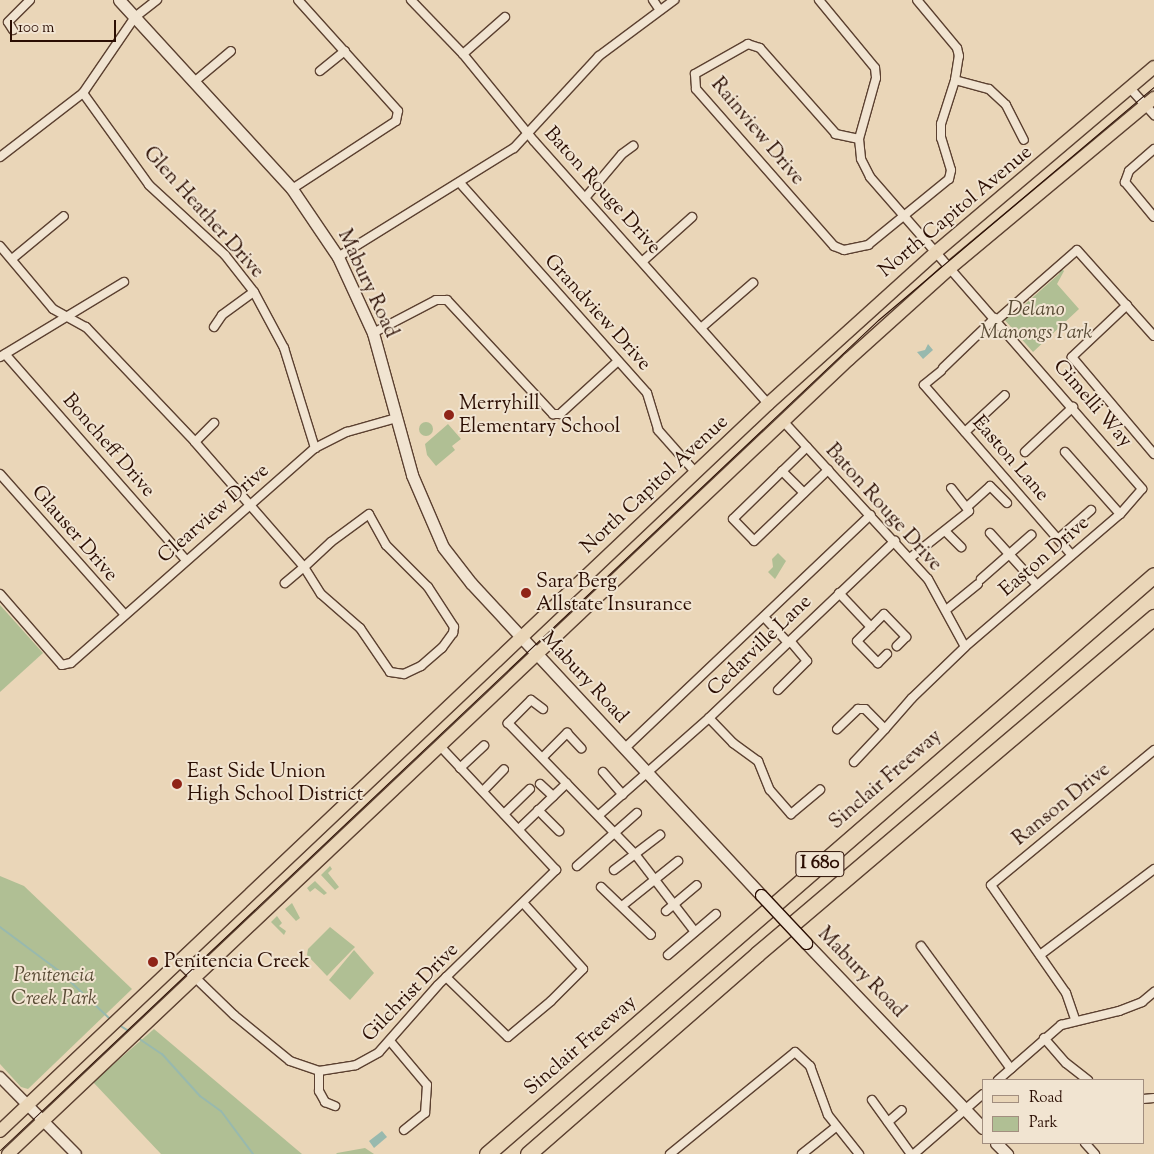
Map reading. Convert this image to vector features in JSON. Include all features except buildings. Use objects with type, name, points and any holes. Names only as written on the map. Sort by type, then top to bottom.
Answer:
[{"type":"highway","name":"Sinclair Freeway","points":[[487,1154],[1154,575]]},
{"type":"highway","name":"I 680","points":[[528,1154],[757,954],[1154,617]]},
{"type":"main road","name":"Mabury Road","points":[[119,0],[292,189],[338,258],[373,333],[412,475],[444,548],[471,584],[806,943],[982,1127]]},
{"type":"main road","name":"North Capitol Avenue","points":[[0,1131],[124,1010],[522,638],[768,404],[936,252],[1154,67]]},
{"type":"main road","name":"North Capitol Avenue","points":[[8,1154],[783,421],[950,268],[1150,101]]},
{"type":"main road","points":[[997,1144],[1007,1154]]},
{"type":"street","points":[[13,30],[8,22],[30,0]]},
{"type":"street","points":[[1,154],[83,93],[135,17],[157,0]]},
{"type":"street","points":[[292,189],[396,121],[398,111],[298,0]]},
{"type":"street","name":"Baton Rouge Drive","points":[[411,0],[463,54],[529,134],[768,404]]},
{"type":"street","points":[[653,0],[659,9]]},
{"type":"street","points":[[338,258],[506,154],[529,134],[599,56],[659,9],[674,0]]},
{"type":"street","points":[[905,216],[949,180],[951,170],[940,138],[941,124],[956,80],[957,48],[917,0]]},
{"type":"street","points":[[824,1],[875,68],[876,78],[859,139]]},
{"type":"street","points":[[463,54],[505,17]]},
{"type":"street","name":"Rainview Drive","points":[[859,139],[836,134],[760,48],[748,44],[695,74],[696,89],[834,246],[844,250],[868,245],[905,216]]},
{"type":"street","points":[[194,82],[231,51]]},
{"type":"street","points":[[320,71],[345,51]]},
{"type":"street","points":[[956,80],[989,89],[1006,105],[1024,140]]},
{"type":"street","points":[[1129,87],[1150,101],[1154,116]]},
{"type":"street","name":"Glen Heather Drive","points":[[83,93],[150,185],[225,255],[254,292],[284,348],[315,448]]},
{"type":"street","name":"Gimelli Way","points":[[859,139],[861,159],[870,177],[1073,407],[1142,489]]},
{"type":"street","points":[[585,198],[622,154],[633,146]]},
{"type":"street","points":[[1154,149],[1129,171],[1125,182],[1154,217]]},
{"type":"street","name":"Grandview Drive","points":[[460,183],[646,393],[658,430],[696,473]]},
{"type":"street","points":[[12,259],[64,216]]},
{"type":"street","points":[[643,262],[692,217]]},
{"type":"street","points":[[0,246],[53,309],[86,327],[195,442],[304,567],[321,594],[360,628],[390,672],[404,674],[420,666],[442,648],[453,633],[454,627],[428,587],[386,545],[369,514],[304,567],[285,583]]},
{"type":"street","points":[[996,319],[1077,250],[1154,336]]},
{"type":"street","points":[[2,355],[124,282]]},
{"type":"street","points":[[701,328],[753,283]]},
{"type":"street","points":[[214,327],[222,315],[254,292]]},
{"type":"street","points":[[373,333],[436,300],[447,300],[553,414],[560,414],[617,362]]},
{"type":"street","points":[[1127,305],[1072,357],[1154,454]]},
{"type":"street","name":"Easton Lane","points":[[996,319],[924,385],[1072,555]]},
{"type":"street","name":"Boncheff Drive","points":[[2,355],[186,560]]},
{"type":"street","points":[[965,432],[1005,395]]},
{"type":"street","points":[[1025,452],[1073,407]]},
{"type":"street","name":"Clearview Drive","points":[[0,594],[62,664],[71,664],[186,560],[315,448],[347,432],[396,418]]},
{"type":"street","name":"Baton Rouge Drive","points":[[783,421],[928,579],[946,610],[944,615],[965,647]]},
{"type":"street","points":[[195,442],[214,423]]},
{"type":"street","points":[[807,447],[733,518],[754,541],[828,470]]},
{"type":"street","points":[[1065,452],[1120,514]]},
{"type":"street","points":[[782,470],[804,493]]},
{"type":"street","name":"Glauser Drive","points":[[0,474],[124,615]]},
{"type":"street","points":[[967,507],[990,486],[1008,503]]},
{"type":"street","points":[[910,558],[969,511],[951,488]]},
{"type":"street","name":"Easton Drive","points":[[854,762],[912,698],[965,647],[1120,514],[1142,489]]},
{"type":"street","points":[[1058,538],[1091,510]]},
{"type":"street","points":[[624,749],[871,515]]},
{"type":"street","points":[[945,531],[961,547]]},
{"type":"street","points":[[990,533],[1037,586]]},
{"type":"street","points":[[946,610],[1031,536]]},
{"type":"street","name":"Cedarville Lane","points":[[599,815],[709,718],[895,541]]},
{"type":"street","points":[[839,593],[871,627]]},
{"type":"street","points":[[887,654],[878,663],[857,641],[884,614],[906,637],[897,646]]},
{"type":"street","points":[[764,617],[807,661],[778,690]]},
{"type":"street","points":[[543,710],[531,700],[508,723],[544,756],[567,783],[635,854],[656,878],[695,932]]},
{"type":"street","points":[[837,729],[858,709],[865,709],[885,729]]},
{"type":"street","points":[[709,718],[732,743],[758,761],[770,790],[791,814],[820,790]]},
{"type":"street","points":[[544,756],[567,733],[581,748]]},
{"type":"street","points":[[440,746],[519,829],[567,783]]},
{"type":"street","points":[[460,768],[484,746]]},
{"type":"street","name":"Ranson Drive","points":[[1040,955],[991,884],[1154,750]]},
{"type":"street","points":[[482,791],[504,769]]},
{"type":"street","points":[[603,772],[623,795]]},
{"type":"street","points":[[540,784],[554,796]]},
{"type":"street","points":[[504,814],[530,789]]},
{"type":"street","points":[[538,810],[559,831]]},
{"type":"street","points":[[576,866],[637,813]]},
{"type":"street","name":"Gilchrist Drive","points":[[178,961],[194,979],[290,1061],[319,1071],[356,1065],[390,1041],[446,977],[524,904],[556,870],[519,829]]},
{"type":"street","points":[[614,870],[660,835]]},
{"type":"street","points":[[622,906],[678,861]]},
{"type":"street","points":[[1075,1019],[1066,993],[1040,955],[1154,869]]},
{"type":"street","points":[[666,911],[697,885]]},
{"type":"street","points":[[601,887],[651,935]]},
{"type":"street","points":[[446,977],[508,1037],[551,1001],[584,969],[524,904]]},
{"type":"street","points":[[668,954],[716,914]]},
{"type":"street","points":[[921,946],[1011,1070]]},
{"type":"street","points":[[999,1079],[1061,1025],[1075,1019],[1119,1011],[1142,1002],[1154,992]]},
{"type":"street","points":[[1044,1038],[1066,1063],[1087,1079]]},
{"type":"street","points":[[390,1041],[427,1085],[425,1113],[404,1130]]},
{"type":"street","points":[[671,1154],[795,1052],[810,1066],[828,1115],[859,1154]]},
{"type":"street","points":[[319,1071],[319,1091],[325,1102],[335,1106]]},
{"type":"street","points":[[0,1077],[76,1154]]},
{"type":"street","points":[[872,1100],[912,1154],[982,1095]]},
{"type":"street","points":[[888,1122],[902,1110]]},
{"type":"street","points":[[802,1154],[836,1127]]},
{"type":"street","points":[[1086,1144],[1095,1154]]},
{"type":"green space","name":"Delano Manongs Park","points":[[1061,268],[1064,271],[1057,284],[1079,309],[1033,352],[1003,318],[1008,313],[1014,314],[1059,274]]},
{"type":"green space","points":[[426,422],[431,424],[433,429],[431,434],[426,436],[421,434],[419,429],[421,424]]},
{"type":"green space","points":[[448,424],[461,439],[452,446],[455,450],[436,466],[427,455],[425,444]]},
{"type":"green space","points":[[778,553],[786,561],[775,579],[768,572],[773,567],[772,559]]},
{"type":"green space","points":[[0,605],[43,653],[0,692]]},
{"type":"green space","points":[[330,866],[332,869],[328,873],[339,887],[335,890],[321,875]]},
{"type":"green space","name":"Penitencia Creek Park","points":[[0,876],[24,886],[132,989],[28,1089],[21,1087],[0,1064]]},
{"type":"green space","points":[[315,881],[327,893],[324,895],[315,888],[310,892],[307,888]]},
{"type":"green space","points":[[292,903],[300,918],[296,921],[285,909]]},
{"type":"green space","points":[[277,916],[282,923],[279,926],[286,931],[284,935],[271,922]]},
{"type":"green space","points":[[330,927],[355,947],[327,976],[307,955],[308,949]]},
{"type":"green space","points":[[354,950],[374,973],[350,1000],[329,980]]},
{"type":"green space","name":"Penitencia Creek Park","points":[[154,1029],[302,1154],[161,1154],[93,1082]]},
{"type":"green space","points":[[365,1148],[374,1154],[336,1154],[337,1153]]},
{"type":"water","points":[[928,344],[933,350],[923,359],[917,352],[925,350]]},
{"type":"water","points":[[382,1131],[387,1137],[374,1148],[369,1141]]},
{"type":"waterway","points":[[0,927],[58,970],[111,1020]]},
{"type":"waterway","points":[[119,1025],[130,1032]]},
{"type":"waterway","points":[[138,1038],[162,1054],[200,1096],[221,1111],[253,1154]]},
{"type":"tram line","points":[[0,1150],[878,320],[1154,87]]},
{"type":"place","name":"Merryhill Elementary School","points":[[449,415]]},
{"type":"place","name":"Sara Berg Allstate Insurance","points":[[526,593]]},
{"type":"place","name":"East Side Union High School District","points":[[177,784]]},
{"type":"place","name":"Penitencia Creek","points":[[153,962]]}]
